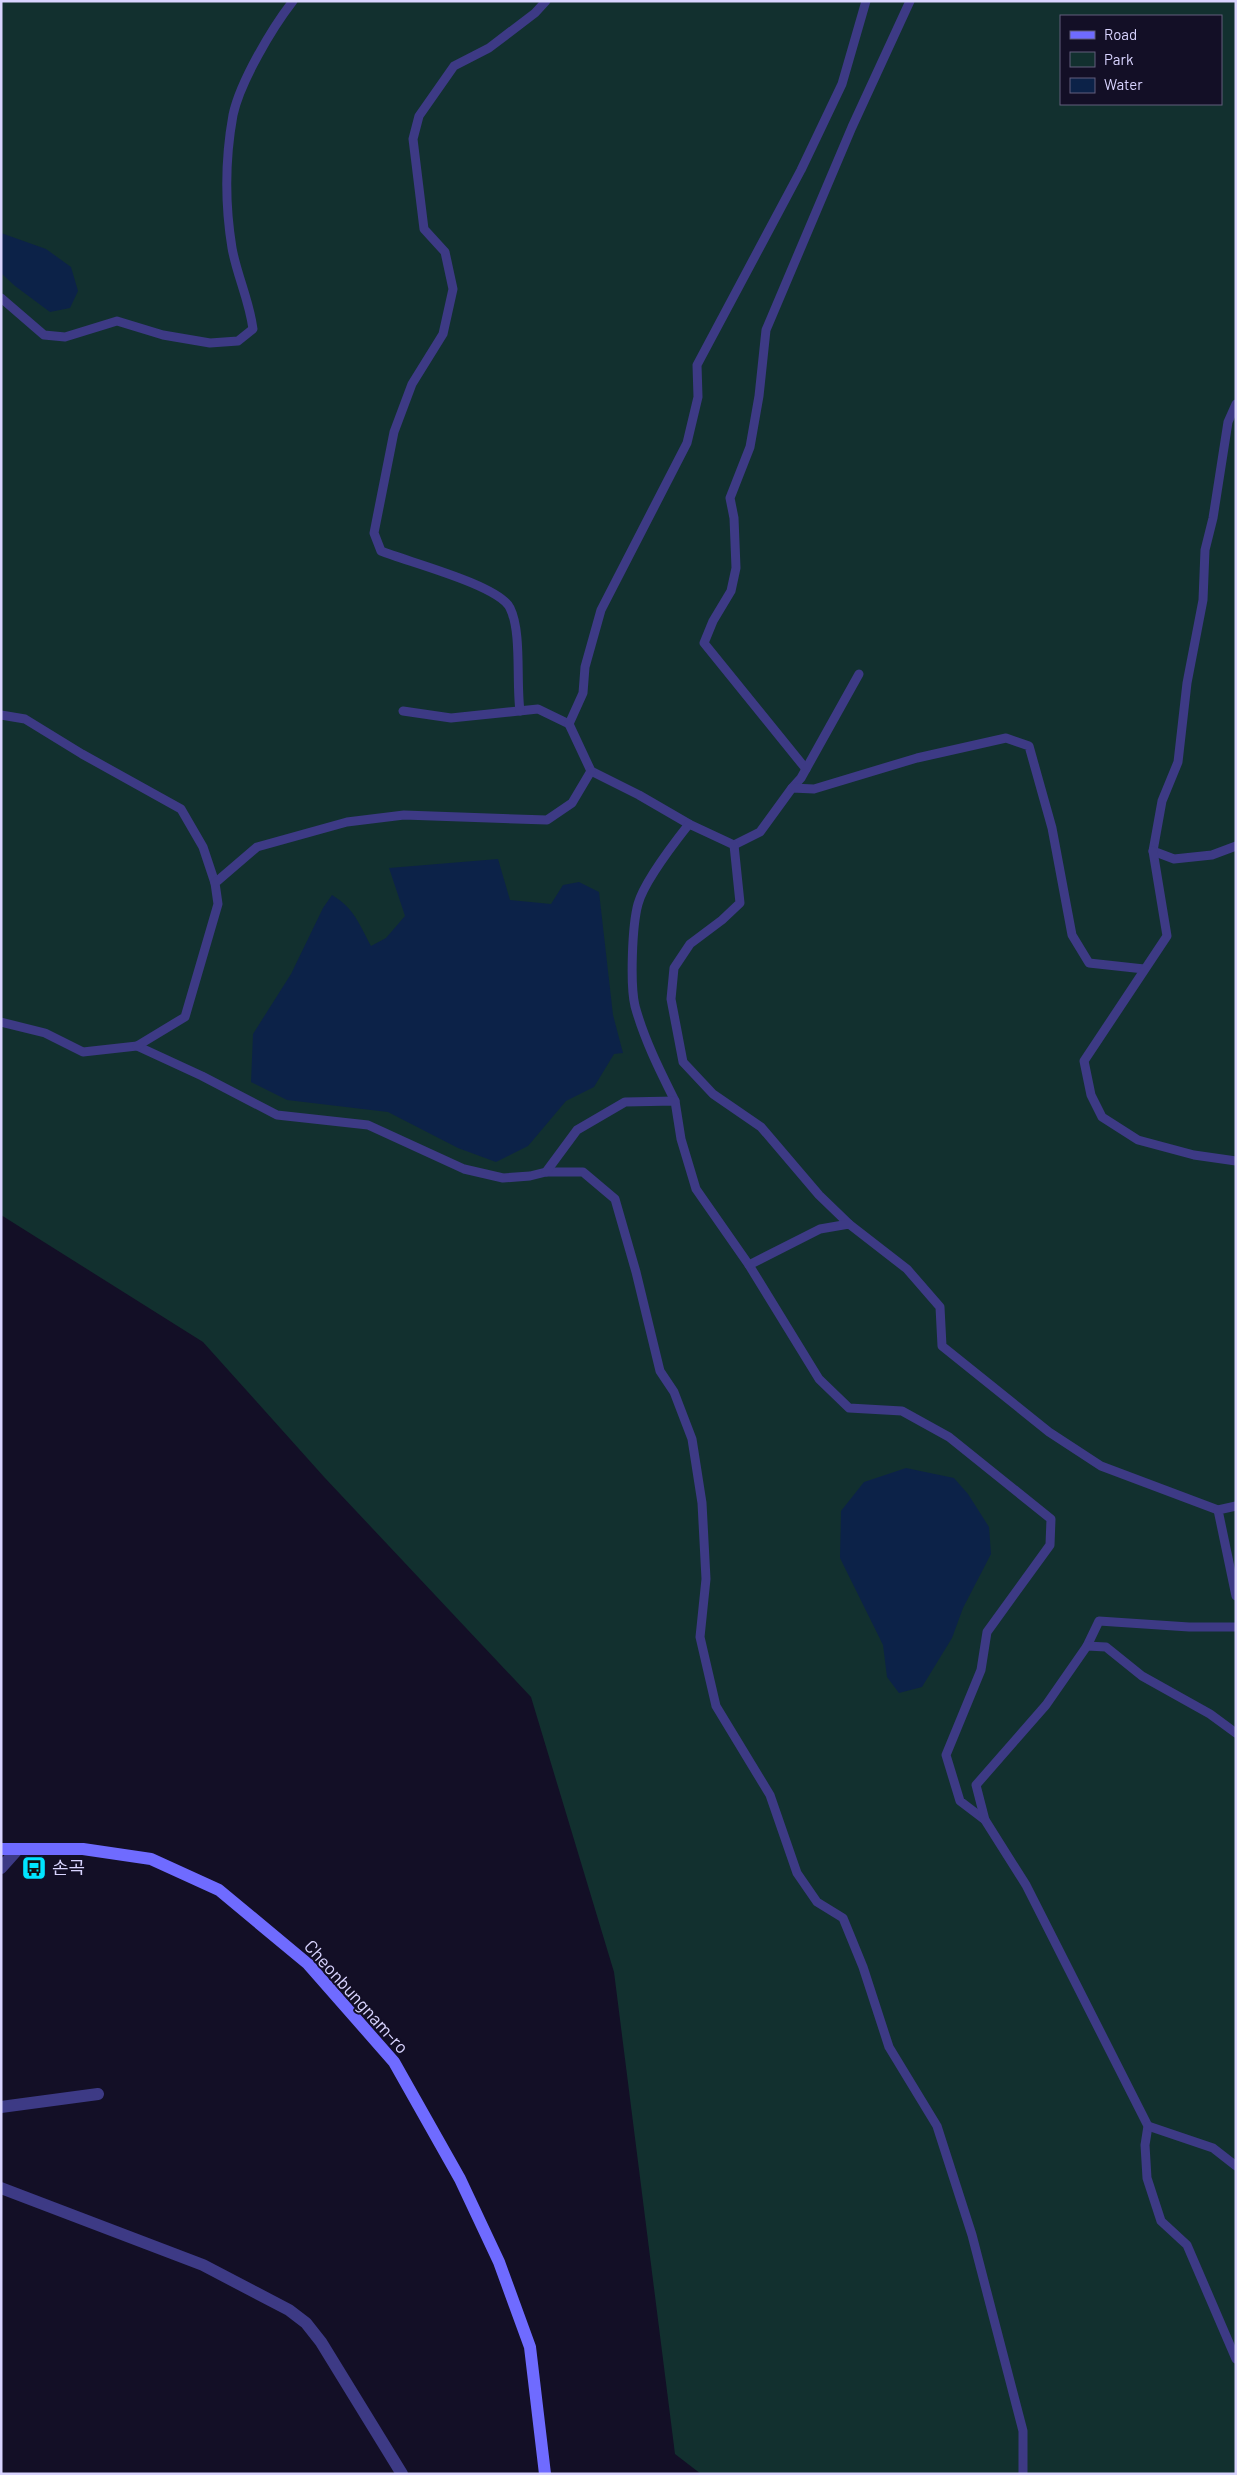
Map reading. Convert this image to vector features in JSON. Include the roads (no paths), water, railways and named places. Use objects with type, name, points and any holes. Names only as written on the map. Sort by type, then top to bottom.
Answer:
[{"type":"main road","name":"Cheonbungnam-ro","points":[[1,1849],[83,1849],[151,1859],[219,1890],[308,1964],[394,2062],[460,2179],[502,2271],[530,2347],[545,2474]]},
{"type":"street","points":[[1,1868],[18,1849]]},
{"type":"street","points":[[1,2107],[98,2094]]},
{"type":"street","points":[[1,2188],[203,2265],[289,2310],[306,2323],[321,2342],[402,2474]]},
{"type":"lane","points":[[1,298],[44,335],[65,337],[117,321],[163,335],[210,343],[238,341],[253,329],[250,306],[233,251],[226,211],[234,114],[252,66],[281,17],[293,1]]},
{"type":"lane","points":[[520,710],[517,643],[510,608],[500,596],[481,587],[381,552],[374,533],[394,432],[412,384],[443,334],[453,289],[445,252],[424,229],[414,138],[420,116],[454,66],[489,48],[535,13],[546,1]]},
{"type":"lane","points":[[568,724],[583,693],[585,667],[601,610],[687,443],[698,397],[698,365],[801,170],[842,84],[866,1]]},
{"type":"lane","points":[[806,769],[704,643],[713,621],[731,591],[736,568],[734,518],[730,498],[750,447],[759,396],[766,330],[852,127],[910,1]]},
{"type":"lane","points":[[1236,404],[1228,422],[1213,518],[1205,550],[1203,600],[1187,683],[1178,762],[1162,801],[1153,851],[1167,936],[1084,1061],[1091,1095],[1102,1117],[1138,1140],[1194,1155],[1236,1161]]},
{"type":"lane","points":[[403,712],[452,718],[538,709],[568,724],[591,771],[639,795],[688,824],[734,844],[760,832],[806,769],[859,674]]},
{"type":"lane","points":[[1,715],[25,720],[181,809],[203,847],[215,883],[218,904],[185,1018],[137,1046],[83,1052],[45,1033],[1,1022]]},
{"type":"lane","points":[[792,788],[814,790],[917,758],[1006,738],[1030,746],[1052,828],[1072,935],[1089,963],[1144,969]]},
{"type":"lane","points":[[215,883],[257,847],[347,822],[404,815],[547,820],[572,803],[591,771]]},
{"type":"lane","points":[[688,824],[665,856],[638,903],[632,943],[635,1005],[655,1062],[675,1101],[681,1139],[696,1189],[748,1265],[819,1379],[849,1408],[902,1411],[949,1437],[1051,1519],[1050,1545],[987,1632],[982,1670],[946,1755],[960,1800],[986,1820]]},
{"type":"lane","points":[[734,844],[740,903],[722,920],[690,944],[674,968],[671,999],[683,1062],[713,1094],[761,1127],[819,1194],[849,1224],[907,1269],[940,1307],[942,1346],[1049,1432],[1101,1466],[1218,1510],[1236,1506]]},
{"type":"lane","points":[[1153,851],[1174,860],[1212,855],[1236,846]]},
{"type":"lane","points":[[137,1046],[202,1076],[277,1115],[368,1125],[464,1169],[503,1178],[530,1176],[546,1172],[583,1172],[615,1199],[636,1272],[660,1371],[674,1392],[692,1439],[702,1503],[706,1580],[700,1637],[716,1706],[770,1796],[797,1873],[816,1902],[843,1918],[863,1967],[889,2046],[937,2126],[972,2234],[1023,2430],[1023,2474]]},
{"type":"lane","points":[[546,1172],[577,1130],[625,1102],[675,1101]]},
{"type":"lane","points":[[748,1265],[820,1229],[849,1224]]},
{"type":"lane","points":[[1218,1510],[1236,1596]]},
{"type":"lane","points":[[1236,1627],[1189,1627],[1099,1621],[1086,1646],[1046,1704],[976,1785],[986,1820],[1026,1885],[1148,2126],[1145,2145],[1147,2178],[1161,2221],[1188,2245],[1236,2360]]},
{"type":"lane","points":[[1086,1646],[1106,1647],[1142,1676],[1210,1714],[1236,1733]]},
{"type":"lane","points":[[1148,2126],[1213,2148],[1236,2166]]},
{"type":"water","points":[[1,233],[46,249],[71,267],[78,291],[70,308],[50,312],[1,273]]},
{"type":"water","points":[[498,859],[510,900],[551,904],[563,885],[579,882],[599,892],[613,1015],[623,1053],[614,1054],[594,1087],[566,1101],[528,1146],[496,1162],[458,1148],[388,1112],[287,1100],[251,1082],[253,1034],[291,974],[323,908],[332,895],[351,911],[371,946],[386,938],[405,916],[389,868]]},
{"type":"water","points":[[906,1468],[954,1478],[968,1494],[989,1527],[991,1554],[963,1608],[952,1638],[922,1687],[899,1693],[887,1677],[883,1645],[840,1558],[841,1511],[864,1482]]},
{"type":"place","name":"손곡","points":[[34,1868]]}]
